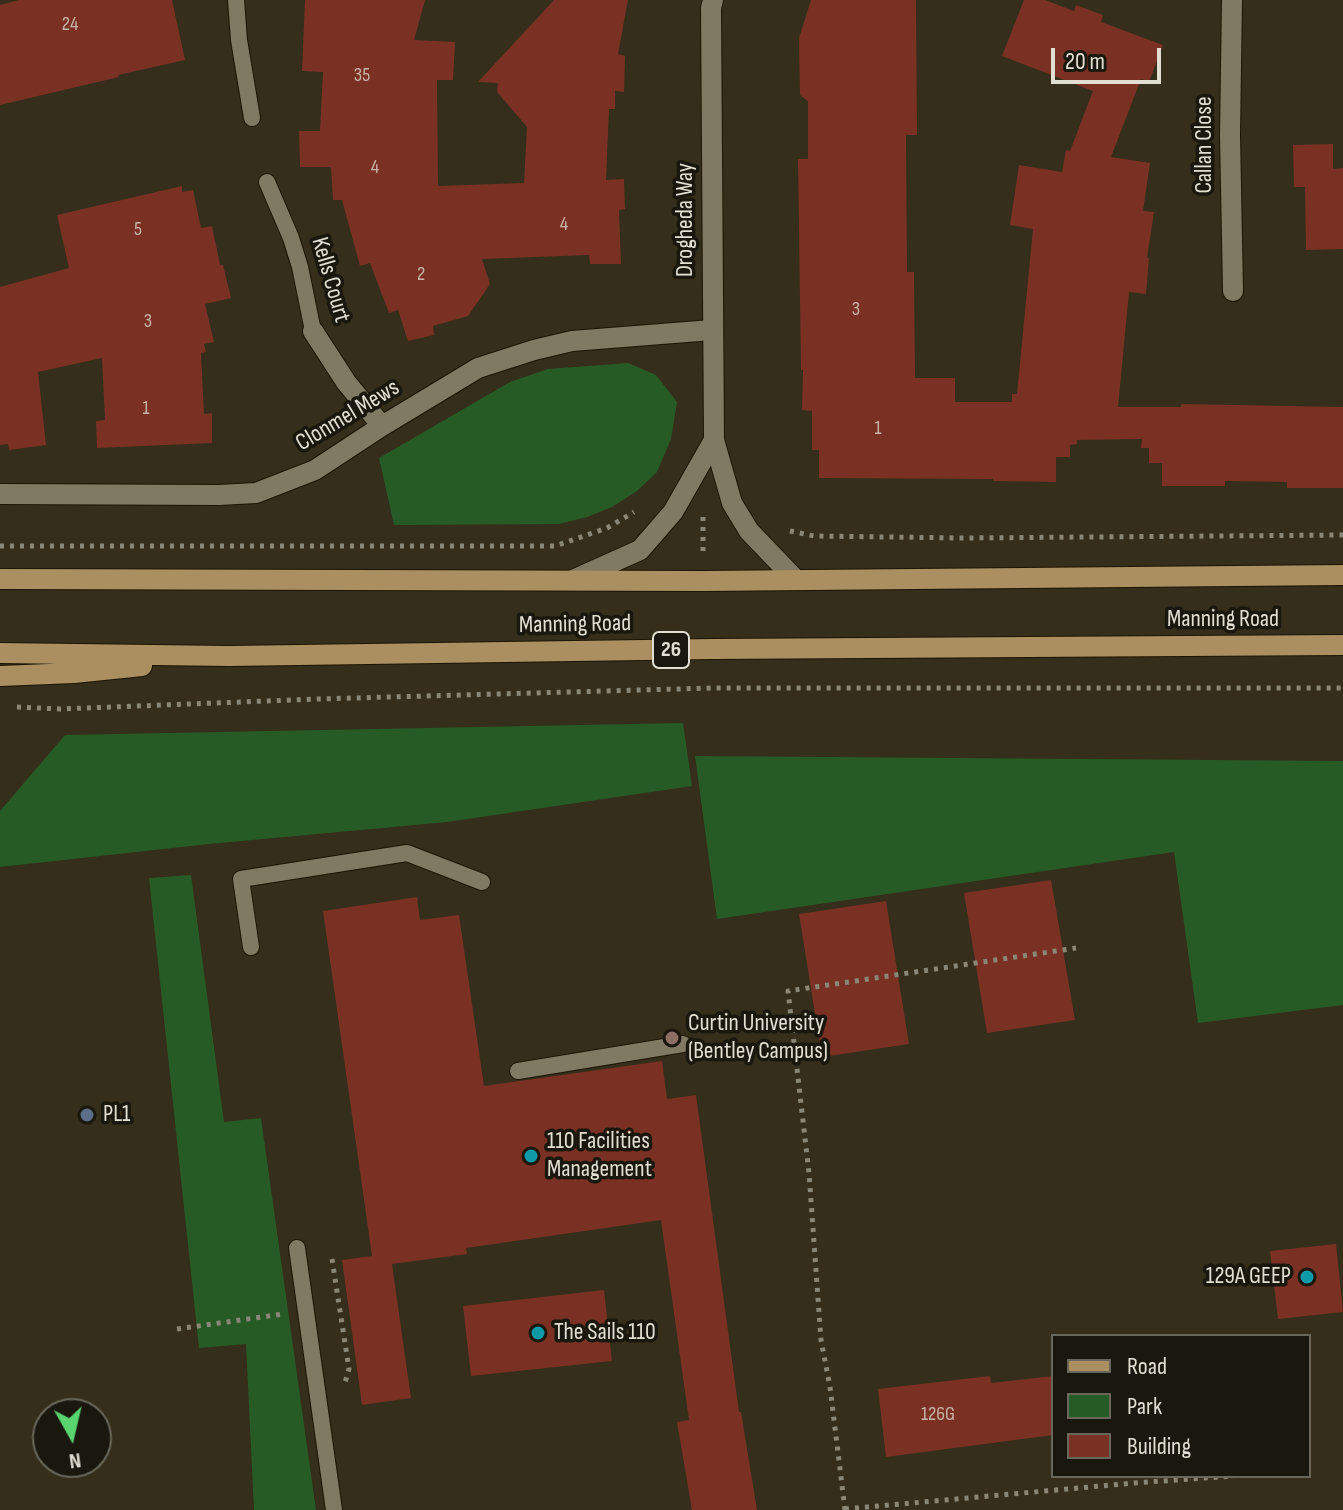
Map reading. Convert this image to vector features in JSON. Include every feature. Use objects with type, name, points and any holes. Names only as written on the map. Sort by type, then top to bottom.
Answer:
[{"type":"main road","name":"Manning Road","points":[[0,579],[796,580],[1343,575]]},
{"type":"main road","name":"Manning Road","points":[[0,653],[229,656],[1343,645]]},
{"type":"main road","points":[[0,676],[74,673],[229,656]]},
{"type":"street","name":"Drogheda Way","points":[[713,0],[714,440],[732,503],[749,531],[796,580]]},
{"type":"street","name":"Callan Close","points":[[1232,0],[1230,135],[1233,291]]},
{"type":"street","name":"Clonmel Mews","points":[[0,494],[256,493],[315,470],[478,368],[572,341],[712,330]]},
{"type":"street","name":"Kells Court","points":[[313,331],[346,382],[382,426]]},
{"type":"street","points":[[573,580],[640,550],[673,512],[714,440]]},
{"type":"lane","points":[[236,0],[239,40],[252,118]]},
{"type":"lane","name":"Kells Court","points":[[267,182],[300,267],[313,331]]},
{"type":"lane","points":[[251,947],[241,879],[407,853],[482,882]]},
{"type":"lane","points":[[518,1071],[683,1044]]},
{"type":"lane","points":[[297,1248],[334,1510]]},
{"type":"path","points":[[0,546],[555,546],[607,528],[648,504],[673,512]]},
{"type":"path","points":[[783,530],[814,536],[962,538],[1343,535]]},
{"type":"path","points":[[15,706],[60,709],[712,688],[1343,688]]},
{"type":"path","points":[[1076,948],[788,991],[809,1173],[821,1340],[845,1509],[1205,1478]]},
{"type":"path","points":[[332,1259],[349,1369],[343,1391]]},
{"type":"path","points":[[177,1329],[339,1305]]},
{"type":"green space","points":[[628,363],[656,375],[677,402],[671,439],[657,472],[637,491],[612,507],[559,524],[394,525],[379,458],[510,382],[548,369]]},
{"type":"green space","points":[[683,723],[692,786],[447,822],[0,867],[0,811],[65,735]]},
{"type":"green space","points":[[695,756],[1343,761],[1343,1005],[1198,1023],[1174,852],[717,919]]},
{"type":"green space","points":[[191,875],[224,1122],[261,1118],[316,1510],[254,1510],[246,1344],[199,1348],[149,878]]},
{"type":"building","points":[[19,0],[172,0],[185,60],[0,105],[0,5]]},
{"type":"building","points":[[305,0],[425,0],[414,40],[455,42],[453,80],[437,80],[438,186],[524,183],[527,127],[497,92],[498,83],[478,82],[554,0],[628,0],[618,54],[625,56],[624,92],[615,91],[615,109],[609,109],[606,180],[624,179],[625,209],[619,210],[621,264],[590,264],[589,255],[482,259],[490,284],[468,316],[433,326],[434,335],[408,341],[398,310],[389,313],[370,263],[360,266],[342,200],[333,200],[331,167],[300,167],[299,131],[320,131],[323,72],[302,71]]},
{"type":"building","points":[[811,0],[916,0],[917,135],[906,135],[907,272],[914,272],[915,378],[955,378],[955,402],[1012,402],[1012,394],[1017,394],[1033,229],[1010,225],[1019,165],[1062,172],[1066,150],[1070,151],[1093,91],[1002,56],[1024,0],[1045,0],[1074,11],[1076,5],[1103,15],[1101,22],[1163,45],[1149,82],[1141,79],[1111,157],[1150,163],[1143,211],[1154,212],[1147,258],[1146,294],[1129,292],[1118,407],[1181,407],[1181,404],[1343,407],[1343,488],[1287,488],[1287,482],[1225,481],[1225,486],[1162,486],[1162,463],[1149,463],[1149,448],[1141,448],[1142,439],[1077,440],[1077,444],[1070,445],[1070,457],[1056,457],[1056,482],[819,478],[819,450],[812,450],[812,411],[802,410],[801,370],[798,159],[808,159],[808,101],[800,95],[799,38]]},
{"type":"building","points":[[1333,144],[1333,169],[1343,168],[1343,249],[1306,250],[1305,187],[1294,187],[1293,145]]},
{"type":"building","points":[[182,186],[182,192],[193,190],[201,228],[212,226],[231,298],[205,304],[214,342],[204,344],[206,352],[201,353],[204,414],[212,413],[212,443],[97,448],[96,421],[105,420],[102,358],[38,372],[46,445],[9,450],[8,444],[0,445],[0,287],[69,268],[57,215]]},
{"type":"building","points":[[1051,880],[1075,1020],[987,1033],[964,893]]},
{"type":"building","name":"110 Facilities Management","points":[[417,897],[420,920],[459,915],[484,1086],[662,1061],[667,1099],[696,1095],[739,1412],[757,1510],[692,1510],[677,1422],[689,1420],[661,1220],[466,1248],[467,1254],[392,1264],[411,1398],[362,1405],[342,1260],[372,1256],[323,911]]},
{"type":"building","points":[[886,901],[909,1044],[822,1057],[799,914]]},
{"type":"building","name":"129A GEEP","points":[[1336,1244],[1343,1312],[1278,1319],[1270,1251]]},
{"type":"building","name":"The Sails 110","points":[[604,1290],[612,1361],[471,1376],[463,1306]]},
{"type":"building","points":[[990,1376],[991,1383],[1051,1376],[1051,1435],[886,1457],[878,1389]]},
{"type":"place","name":"Curtin University (Bentley Campus)","points":[[672,1038]]},
{"type":"place","name":"PL1","points":[[87,1115]]},
{"type":"place","name":"110 Facilities Management","points":[[531,1156]]},
{"type":"place","name":"129A GEEP","points":[[1307,1277]]},
{"type":"place","name":"The Sails 110","points":[[538,1333]]}]
